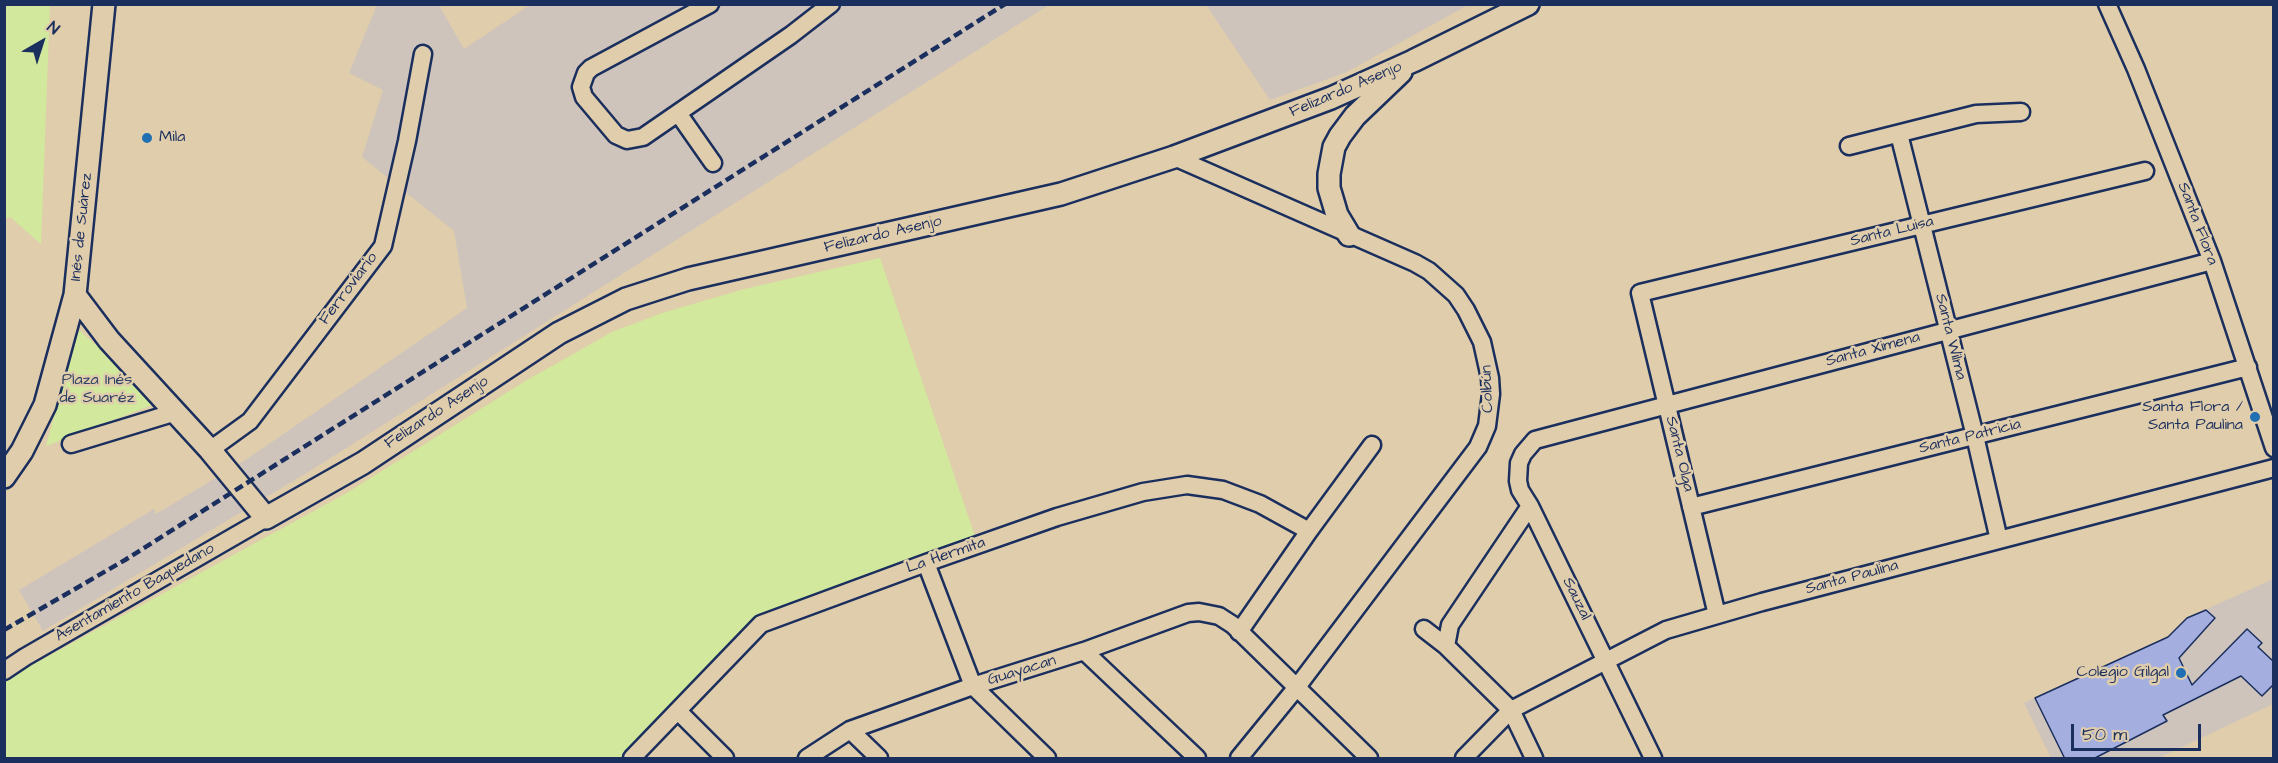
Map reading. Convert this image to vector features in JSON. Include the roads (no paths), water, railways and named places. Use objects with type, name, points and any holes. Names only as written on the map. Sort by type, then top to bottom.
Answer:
[{"type":"street","name":"Inés de Suárez","points":[[104,4],[75,295],[109,339],[210,450],[266,518]]},
{"type":"street","points":[[710,4],[591,68],[582,80],[581,87],[584,96],[612,131],[621,138],[638,139],[791,35],[831,4]]},
{"type":"street","name":"Felizardo Asenjo","points":[[266,518],[363,463],[559,333],[626,299],[688,279],[1061,194],[1174,157],[1331,98],[1413,61],[1528,4]]},
{"type":"street","name":"Santa Flora","points":[[2107,4],[2136,69],[2212,261],[2274,448]]},
{"type":"street","name":"Ferroviario","points":[[210,450],[250,421],[382,246],[402,163],[423,54]]},
{"type":"street","points":[[1349,235],[1337,216],[1329,188],[1334,147],[1355,116],[1413,61]]},
{"type":"street","points":[[1849,146],[1976,114],[2021,112]]},
{"type":"street","points":[[678,113],[713,163]]},
{"type":"street","name":"Santa Wilma","points":[[1899,134],[1999,540]]},
{"type":"street","name":"Colbún","points":[[1174,157],[1429,271],[1456,295],[1471,318],[1482,342],[1490,378],[1490,410],[1487,426],[1478,447],[1297,687],[1239,759]]},
{"type":"street","name":"Santa Luisa","points":[[1640,293],[2145,171]]},
{"type":"street","name":"Santa Ximena","points":[[1535,440],[1666,403],[2212,261]]},
{"type":"street","name":"Santa Olga","points":[[1640,293],[1717,615]]},
{"type":"street","points":[[4,477],[22,451],[45,405],[75,295]]},
{"type":"street","name":"Santa Patricia","points":[[1691,507],[2248,367]]},
{"type":"street","points":[[71,444],[176,412]]},
{"type":"street","name":"Sauzal","points":[[1535,440],[1523,454],[1518,472],[1520,490],[1530,506],[1653,759]]},
{"type":"street","points":[[1239,632],[1372,445]]},
{"type":"street","name":"Santa Paulina","points":[[1464,759],[1511,710],[1666,630],[2274,468]]},
{"type":"street","name":"La Hermita","points":[[632,759],[761,624],[1057,517],[1143,492],[1187,485],[1223,490],[1260,504],[1309,531]]},
{"type":"street","points":[[1446,646],[1450,625],[1530,506]]},
{"type":"street","name":"Asentamiento Baquedano","points":[[4,671],[24,657],[266,518]]},
{"type":"street","points":[[926,563],[973,686],[1047,759]]},
{"type":"street","name":"Guayacan","points":[[807,759],[850,730],[973,686],[1084,651],[1188,613],[1199,612],[1219,616],[1239,632],[1369,759]]},
{"type":"street","points":[[1424,629],[1446,646],[1511,710],[1534,759]]},
{"type":"street","points":[[1084,651],[1197,759]]},
{"type":"street","points":[[678,711],[726,759]]},
{"type":"street","points":[[850,730],[879,759]]},
{"type":"railway","points":[[4,630],[125,560],[1005,4]]},
{"type":"place","name":"Mila","points":[[147,138]]},
{"type":"place","name":"Santa Flora / Santa Paulina","points":[[2255,417]]},
{"type":"place","name":"Colegio Gilgal","points":[[2181,673]]},
{"type":"park label","name":"Plaza Inés de Suaréz","points":[[97,390]]}]
